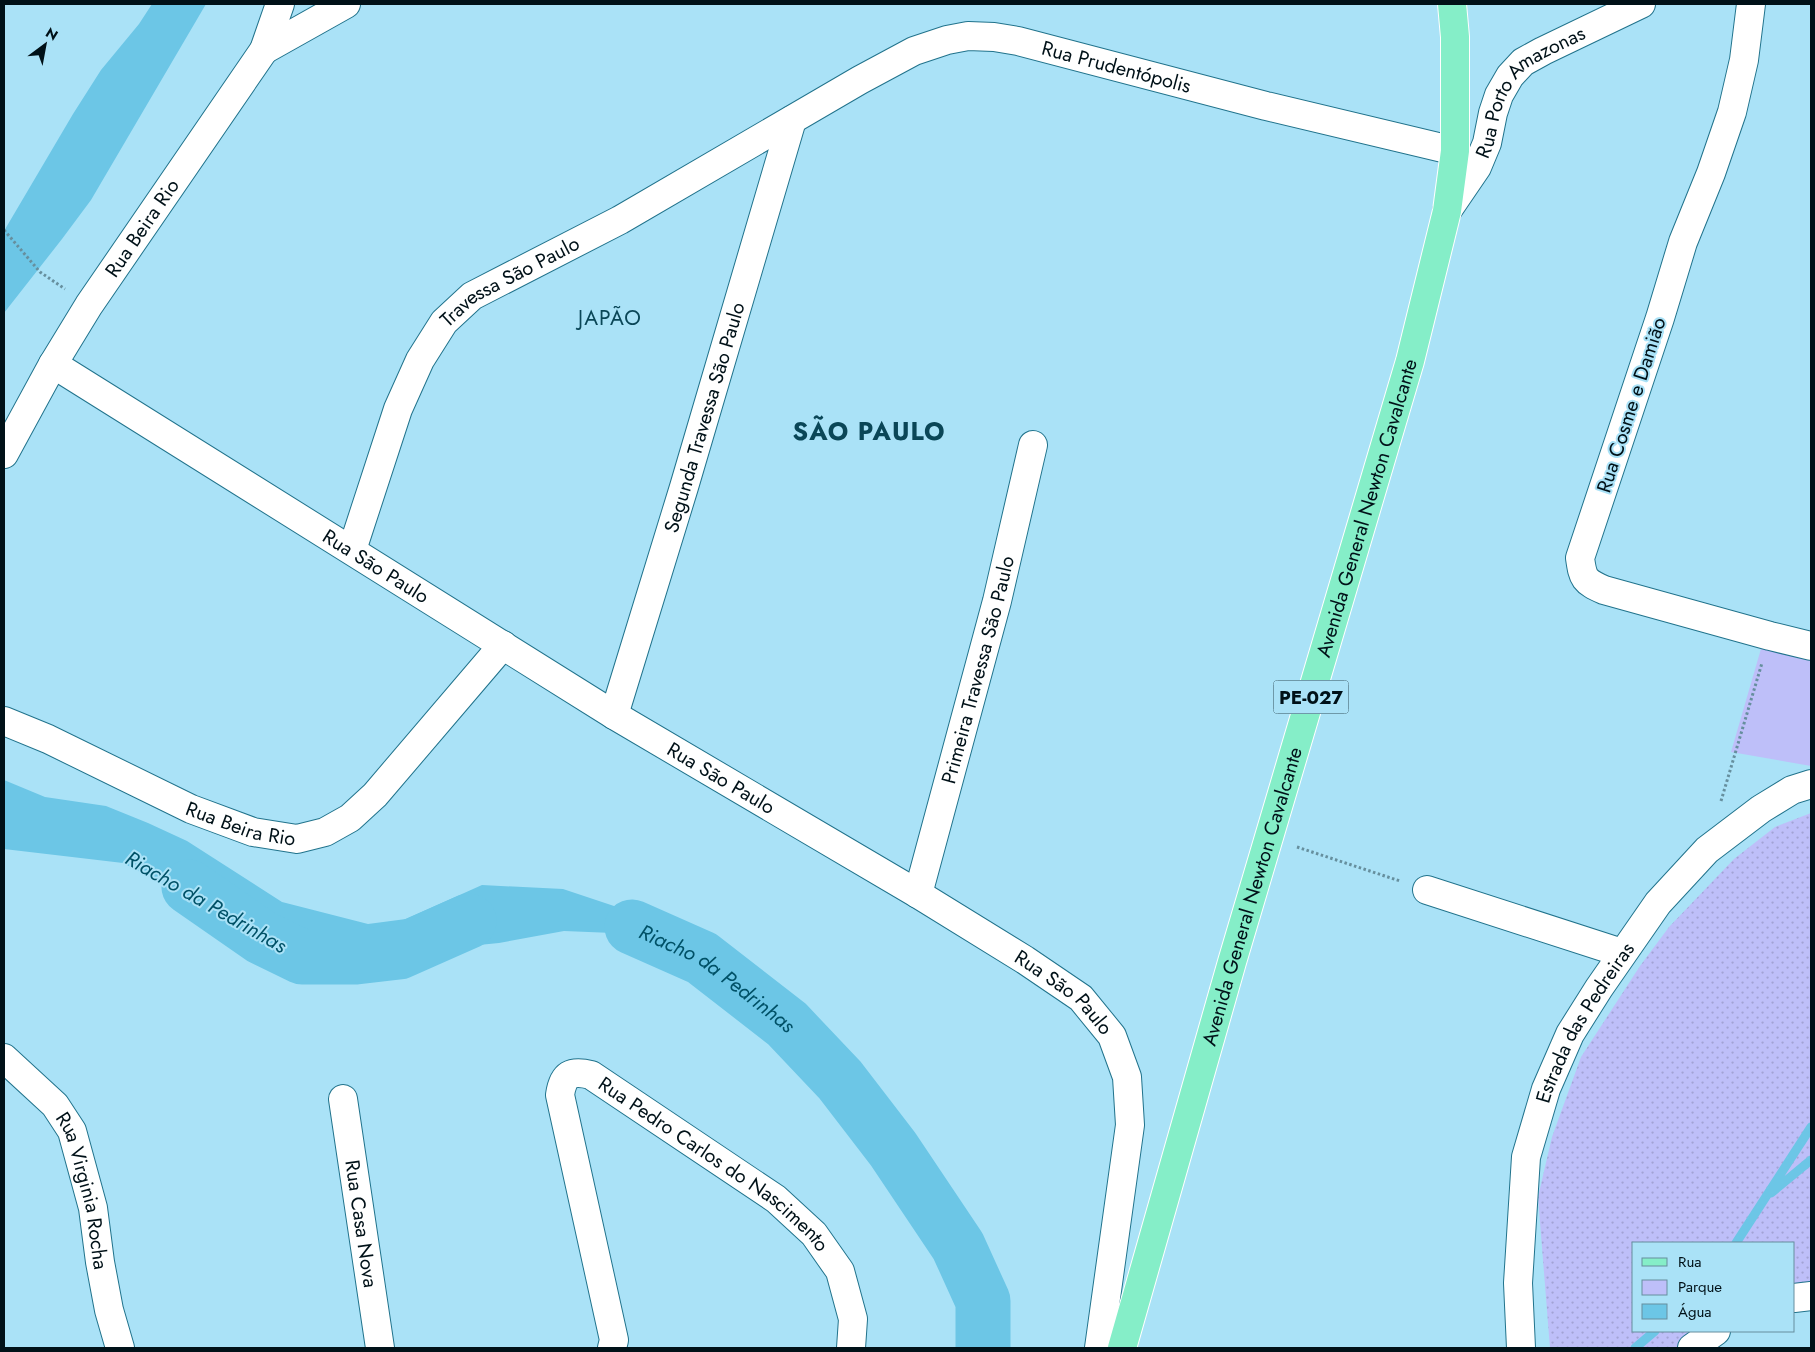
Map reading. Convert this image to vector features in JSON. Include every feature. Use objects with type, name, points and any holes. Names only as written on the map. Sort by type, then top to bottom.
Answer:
[{"type":"main road","name":"Avenida General Newton Cavalcante","points":[[1122,1348],[1269,838],[1410,361],[1447,211],[1455,152],[1455,38],[1452,4]]},
{"type":"street","name":"Rua Beira Rio","points":[[4,454],[53,364],[89,305],[264,50],[280,4]]},
{"type":"street","points":[[264,50],[346,4]]},
{"type":"street","name":"Rua Porto Amazonas","points":[[1447,211],[1477,167],[1487,142],[1499,95],[1510,76],[1523,62],[1641,4]]},
{"type":"street","name":"Rua Cosme e Damião","points":[[1751,4],[1744,60],[1732,112],[1683,242],[1660,318],[1580,558],[1583,575],[1590,584],[1604,590],[1811,646]]},
{"type":"street","name":"Rua Prudentópolis","points":[[792,120],[914,51],[947,40],[968,36],[994,37],[1018,41],[1266,106],[1455,152]]},
{"type":"street","name":"Travessa São Paulo","points":[[352,550],[398,410],[420,360],[444,322],[472,296],[620,220],[792,120]]},
{"type":"street","name":"Segunda Travessa São Paulo","points":[[614,715],[690,468],[792,120]]},
{"type":"street","name":"Rua São Paulo","points":[[53,364],[614,715],[918,894],[1025,960],[1081,998],[1112,1036],[1127,1077],[1130,1125],[1099,1348]]},
{"type":"street","name":"Primeira Travessa São Paulo","points":[[918,894],[997,602],[1033,445]]},
{"type":"street","name":"Rua Beira Rio","points":[[4,721],[48,739],[191,809],[253,832],[297,839],[324,832],[350,818],[375,795],[503,644]]},
{"type":"street","name":"Estrada das Pedreiras","points":[[1521,1348],[1518,1283],[1526,1157],[1546,1089],[1570,1034],[1622,953],[1658,903],[1707,850],[1761,809],[1792,790],[1811,784]]},
{"type":"street","points":[[1427,890],[1622,953]]},
{"type":"street","name":"Rua Virginia Rocha","points":[[4,1058],[55,1105],[72,1131],[93,1208],[100,1262],[120,1348]]},
{"type":"street","name":"Rua Pedro Carlos do Nascimento","points":[[612,1348],[614,1340],[560,1095],[562,1083],[569,1075],[579,1072],[591,1075],[776,1199],[814,1234],[840,1271],[853,1319],[851,1348]]},
{"type":"street","name":"Rua Casa Nova","points":[[343,1099],[380,1348]]},
{"type":"street","points":[[1795,1298],[1811,1296]]},
{"type":"street","points":[[1692,1348],[1715,1332]]},
{"type":"path","points":[[4,230],[40,272]]},
{"type":"path","points":[[1721,803],[1770,636]]},
{"type":"path","points":[[1269,838],[1427,890]]},
{"type":"green space","points":[[1765,635],[1811,648],[1811,766],[1731,752]]},
{"type":"green space","points":[[1811,813],[1811,1286],[1795,1290],[1795,1242],[1632,1242],[1632,1332],[1700,1332],[1676,1348],[1550,1348],[1538,1197],[1552,1137],[1581,1057],[1640,966],[1669,927],[1734,859],[1775,827]]},
{"type":"water","points":[[152,4],[206,4],[91,200],[4,313],[4,231],[101,70],[139,24]]},
{"type":"water","points":[[4,780],[45,797],[106,806],[187,841],[282,902],[368,924],[406,919],[482,885],[563,889],[614,906],[702,958],[613,933],[564,931],[499,943],[356,957],[302,957],[123,863],[4,849]]},
{"type":"waterway","name":"Riacho da Pedrinhas","points":[[189,887],[261,937],[302,957],[356,957],[399,952],[469,921]]},
{"type":"waterway","name":"Riacho da Pedrinhas","points":[[632,927],[702,958],[787,1024],[840,1080],[893,1149],[958,1246],[983,1301],[983,1348]]},
{"type":"waterway","points":[[1737,1242],[1811,1127]]},
{"type":"waterway","points":[[1771,1193],[1811,1160]]},
{"type":"waterway","points":[[1635,1348],[1654,1332]]},
{"type":"district","name":"JAPÃO","points":[[610,318]]},
{"type":"district","name":"SÃO PAULO","points":[[869,431]]}]
